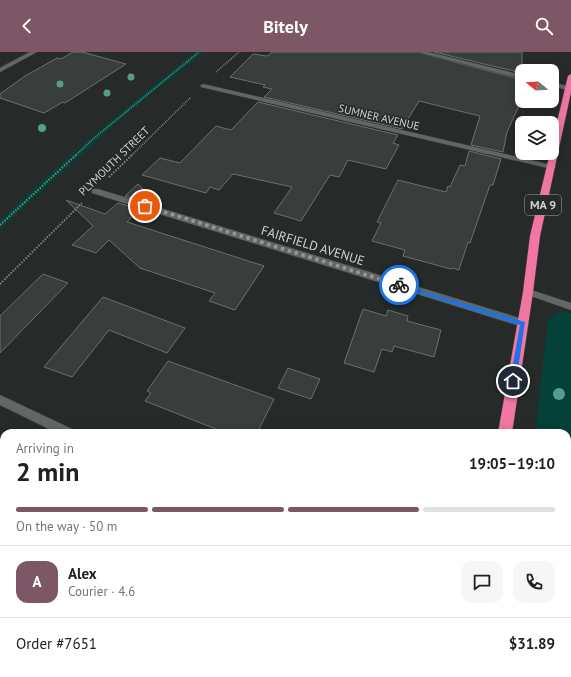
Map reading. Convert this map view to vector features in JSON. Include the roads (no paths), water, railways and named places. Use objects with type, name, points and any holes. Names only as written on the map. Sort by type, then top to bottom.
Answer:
[{"type":"highway","name":"MA 9","points":[[506,429],[528,292],[535,236],[552,167],[571,76]]},
{"type":"street","points":[[0,70],[34,52]]},
{"type":"street","points":[[421,52],[515,75]]},
{"type":"street","name":"SUMNER AVENUE","points":[[203,86],[552,167]]},
{"type":"street","points":[[559,86],[569,89]]},
{"type":"street","name":"FAIRFIELD AVENUE","points":[[95,191],[523,323]]},
{"type":"street","points":[[528,292],[571,307]]},
{"type":"street","points":[[0,400],[60,429]]}]
